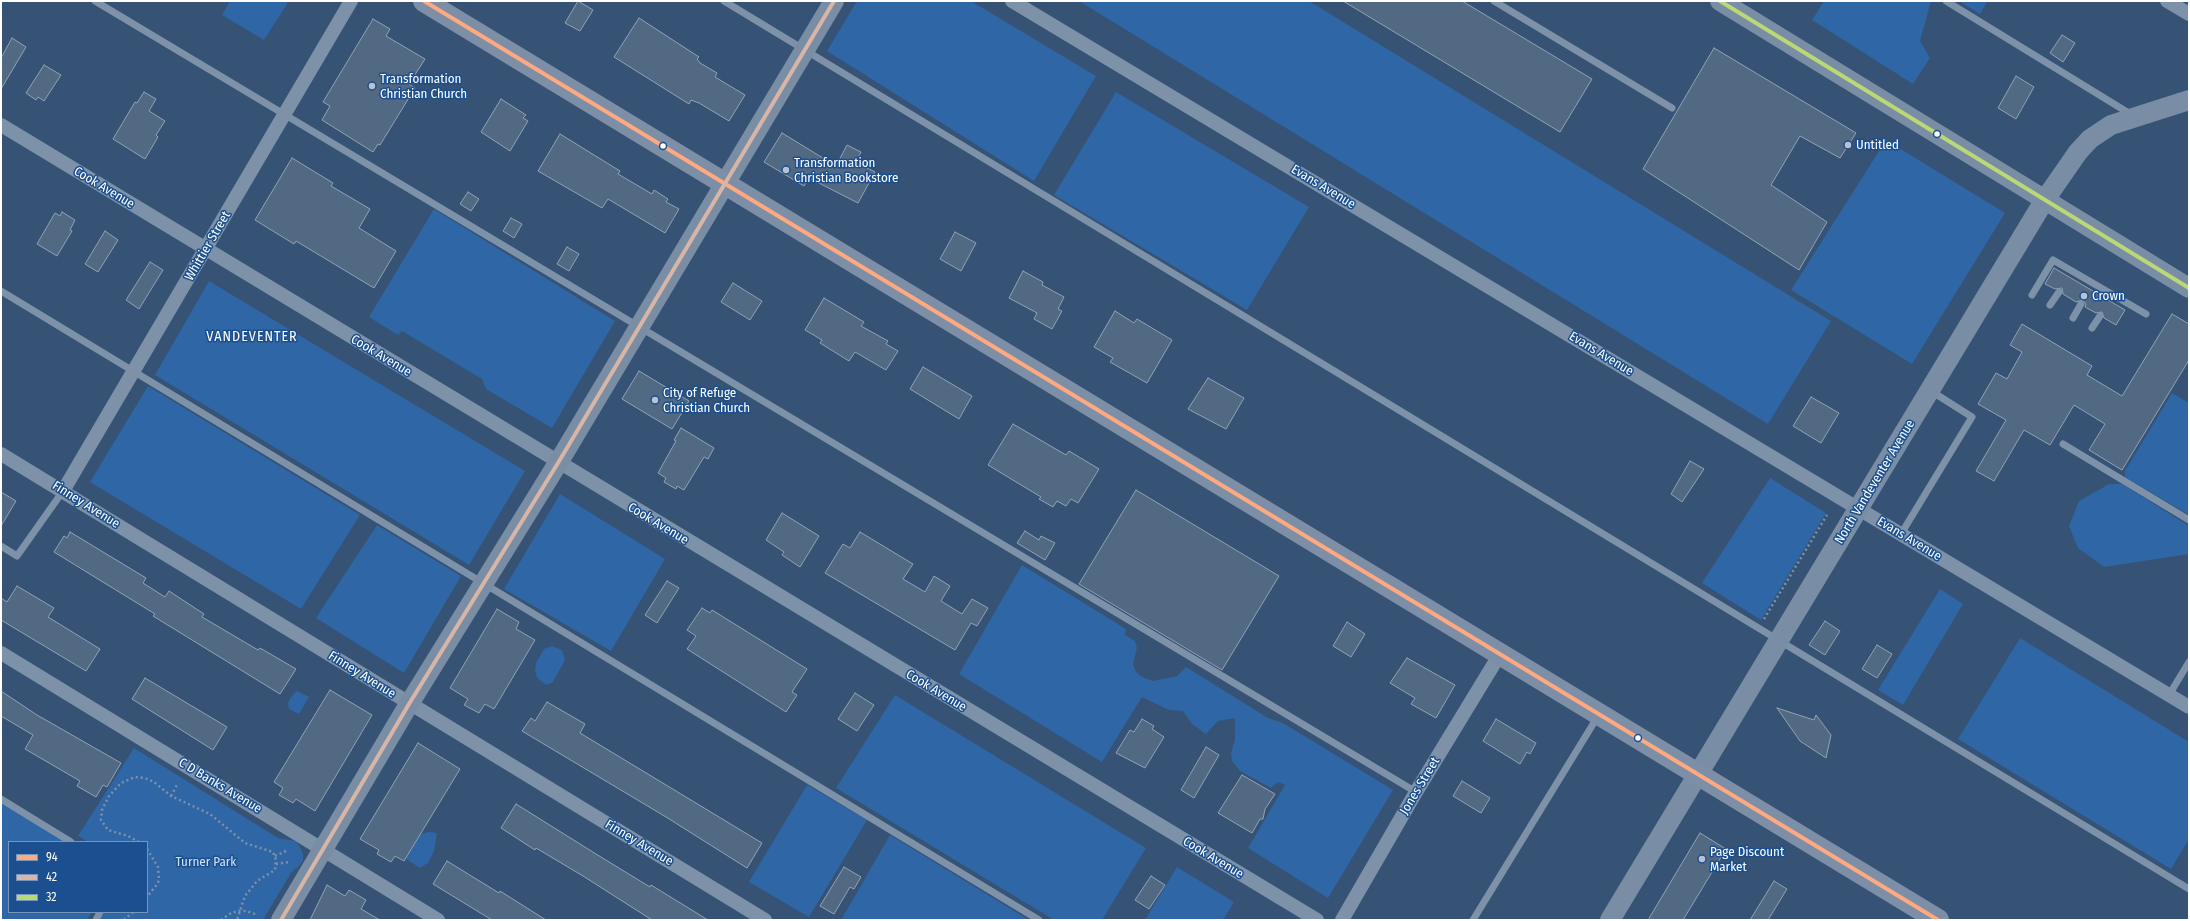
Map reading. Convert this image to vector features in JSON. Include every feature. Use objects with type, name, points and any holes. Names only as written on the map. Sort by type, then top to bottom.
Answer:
[{"type":"main road","points":[[424,1],[1938,920]]},
{"type":"main road","points":[[281,920],[409,704],[558,463],[724,182],[834,1]]},
{"type":"main road","points":[[1720,1],[2044,201],[2189,288]]},
{"type":"main road","name":"North Vandeventer Avenue","points":[[1613,919],[1698,775],[2044,201],[2078,152],[2090,139],[2111,125],[2189,100]]},
{"type":"street","name":"Whittier Street","points":[[63,491],[206,250],[283,114],[351,1]]},
{"type":"street","name":"Evans Avenue","points":[[1012,1],[2189,707]]},
{"type":"street","points":[[2167,1],[2189,14]]},
{"type":"street","name":"Cook Avenue","points":[[1,125],[558,463],[1317,920]]},
{"type":"street","name":"Finney Avenue","points":[[1,454],[765,920]]},
{"type":"street","name":"C D Banks Avenue","points":[[1,653],[438,920]]},
{"type":"street","name":"Jones Street","points":[[1342,920],[1416,792],[1500,654]]},
{"type":"lane","points":[[94,1],[1416,792]]},
{"type":"lane","points":[[724,1],[2189,889]]},
{"type":"lane","points":[[1494,1],[1672,108]]},
{"type":"lane","points":[[1946,1],[2136,118]]},
{"type":"lane","points":[[2032,295],[2053,260],[2069,273],[2112,298],[2146,314]]},
{"type":"lane","points":[[1,291],[484,582],[1039,920]]},
{"type":"lane","points":[[2050,305],[2059,292]]},
{"type":"lane","points":[[2073,318],[2081,304]]},
{"type":"lane","points":[[2092,328],[2100,316]]},
{"type":"lane","points":[[1901,534],[1972,416],[1930,390]]},
{"type":"lane","points":[[2063,444],[2189,520]]},
{"type":"lane","points":[[1,546],[17,556],[63,491]]},
{"type":"lane","points":[[2170,695],[2189,662]]},
{"type":"lane","points":[[1473,920],[1599,714]]},
{"type":"lane","points":[[1,799],[69,841]]},
{"type":"path","points":[[1762,621],[1828,515]]},
{"type":"path","points":[[137,841],[128,836],[108,830],[102,824],[101,815],[109,796],[121,783],[135,777],[149,779],[171,796],[202,809],[220,820],[241,840],[251,846],[270,850],[275,856],[276,864],[272,872],[257,881],[251,888],[242,901],[237,920]]},
{"type":"path","points":[[171,796],[178,783]]},
{"type":"path","points":[[275,856],[288,850]]},
{"type":"path","points":[[148,851],[158,867],[159,878],[158,883],[148,896]]},
{"type":"path","points":[[276,864],[290,862]]},
{"type":"path","points":[[221,920],[231,913],[239,911],[246,911],[258,915]]},
{"type":"path","points":[[124,920],[132,913]]},
{"type":"green space","points":[[230,1],[289,1],[264,40],[222,15]]},
{"type":"green space","points":[[857,1],[971,1],[1096,76],[1034,181],[827,51]]},
{"type":"green space","points":[[1079,1],[1309,1],[1831,321],[1768,424]]},
{"type":"green space","points":[[1824,1],[1931,1],[1920,41],[1930,58],[1913,84],[1812,20]]},
{"type":"green space","points":[[1959,1],[1988,1],[1980,14]]},
{"type":"green space","points":[[1116,92],[1309,207],[1247,310],[1054,195]]},
{"type":"green space","points":[[1886,140],[2005,213],[1912,364],[1791,290]]},
{"type":"green space","points":[[434,209],[615,321],[552,428],[486,389],[482,379],[402,331],[398,335],[369,317]]},
{"type":"green space","points":[[209,281],[525,471],[469,565],[155,375]]},
{"type":"green space","points":[[148,386],[360,515],[301,609],[90,482]]},
{"type":"green space","points":[[2172,393],[2189,403],[2189,515],[2125,477],[2125,471]]},
{"type":"green space","points":[[1770,478],[1826,513],[1761,620],[1702,583]]},
{"type":"green space","points":[[2109,484],[2122,484],[2189,526],[2189,554],[2104,567],[2078,548],[2069,526],[2079,501]]},
{"type":"green space","points":[[560,494],[665,559],[611,651],[504,589]]},
{"type":"green space","points":[[377,525],[461,576],[404,673],[316,618]]},
{"type":"green space","points":[[1022,565],[1126,629],[1125,635],[1135,641],[1137,648],[1133,664],[1136,672],[1142,677],[1153,681],[1177,676],[1186,667],[1268,718],[1283,723],[1393,790],[1328,898],[1248,848],[1285,785],[1278,782],[1271,788],[1240,771],[1232,761],[1231,753],[1235,739],[1235,718],[1218,721],[1206,734],[1192,724],[1183,711],[1169,710],[1142,697],[1102,762],[959,674]]},
{"type":"green space","points":[[1940,589],[1963,604],[1903,705],[1878,690]]},
{"type":"green space","points":[[2020,638],[2189,742],[2189,839],[2171,869],[1958,739]]},
{"type":"green space","points":[[552,646],[562,650],[565,660],[553,682],[546,685],[537,678],[535,671],[536,663],[544,649]]},
{"type":"green space","points":[[297,691],[309,697],[299,714],[289,709],[288,704],[290,698]]},
{"type":"green space","points":[[895,695],[1146,848],[1102,920],[1054,920],[836,788]]},
{"type":"green space","name":"Turner Park","points":[[134,748],[278,838],[295,841],[299,845],[303,854],[303,860],[291,873],[263,920],[99,920],[103,913],[148,913],[148,841],[86,841],[78,836]]},
{"type":"green space","points":[[807,785],[867,820],[809,917],[749,882]]},
{"type":"green space","points":[[1,802],[66,841],[8,841],[8,913],[91,913],[87,920],[1,920]]},
{"type":"green space","points":[[429,832],[437,833],[434,851],[428,863],[420,868],[406,859],[420,834]]},
{"type":"green space","points":[[890,835],[1029,920],[841,920]]},
{"type":"green space","points":[[1177,867],[1234,902],[1223,920],[1145,920]]},
{"type":"building","points":[[578,1],[593,10],[580,31],[565,23]]},
{"type":"building","points":[[1343,1],[1462,1],[1592,79],[1560,132]]},
{"type":"building","points":[[639,18],[699,57],[697,59],[700,63],[717,73],[715,77],[745,95],[729,121],[699,103],[691,100],[689,104],[614,57]]},
{"type":"building","name":"Transformation Christian Church","points":[[373,19],[390,29],[386,36],[425,59],[409,84],[415,88],[380,145],[378,144],[373,152],[322,120],[330,106],[323,102]]},
{"type":"building","points":[[2062,35],[2075,43],[2063,62],[2050,53]]},
{"type":"building","points":[[12,38],[26,47],[1,89],[1,58]]},
{"type":"building","points":[[1714,48],[1856,133],[1840,158],[1800,136],[1771,185],[1827,222],[1799,270],[1643,169]]},
{"type":"building","points":[[44,65],[61,75],[44,101],[38,97],[36,100],[26,93]]},
{"type":"building","points":[[2016,76],[2034,87],[2016,119],[1998,108]]},
{"type":"building","points":[[144,92],[156,99],[149,111],[165,121],[156,135],[158,137],[145,159],[113,139],[135,102],[137,103]]},
{"type":"building","points":[[501,99],[526,115],[523,118],[528,121],[510,151],[481,132]]},
{"type":"building","points":[[782,133],[836,166],[847,145],[861,152],[856,162],[875,172],[858,203],[809,178],[804,186],[764,162]]},
{"type":"building","points":[[560,134],[620,171],[618,174],[652,194],[654,190],[668,199],[666,202],[679,209],[665,233],[608,199],[602,208],[538,171]]},
{"type":"building","points":[[292,158],[333,183],[331,186],[370,209],[359,228],[396,251],[374,288],[296,241],[294,244],[255,220]]},
{"type":"building","points":[[468,192],[479,199],[471,211],[460,204]]},
{"type":"building","points":[[62,212],[75,220],[70,230],[72,231],[57,256],[37,244],[55,213],[60,216]]},
{"type":"building","points":[[511,218],[522,224],[514,238],[503,231]]},
{"type":"building","points":[[105,231],[118,240],[98,272],[85,264]]},
{"type":"building","points":[[955,232],[976,243],[961,271],[940,259]]},
{"type":"building","points":[[567,247],[579,254],[569,271],[557,264]]},
{"type":"building","points":[[150,262],[163,270],[139,309],[126,300]]},
{"type":"building","name":"Crown","points":[[2054,268],[2125,310],[2116,325],[2104,318],[2102,312],[2096,313],[2085,307],[2086,304],[2083,300],[2076,302],[2063,294],[2062,288],[2055,289],[2045,284]]},
{"type":"building","points":[[1023,271],[1043,282],[1042,285],[1064,297],[1058,309],[1062,311],[1052,329],[1034,319],[1037,313],[1009,298]]},
{"type":"building","points":[[733,283],[762,301],[750,320],[721,302]]},
{"type":"building","points":[[824,298],[864,322],[861,326],[888,341],[886,344],[898,351],[886,370],[855,352],[849,361],[820,343],[822,340],[805,330]]},
{"type":"building","points":[[1115,311],[1134,323],[1137,319],[1172,340],[1147,383],[1110,362],[1113,358],[1094,347]]},
{"type":"building","points":[[2172,314],[2189,324],[2189,360],[2122,470],[2089,450],[2105,424],[2074,405],[2050,445],[2024,430],[1994,481],[1976,471],[2006,420],[1978,404],[1996,373],[2007,379],[2022,352],[2010,345],[2022,324],[2092,366],[2087,375],[2122,396]]},
{"type":"building","points":[[923,367],[972,396],[959,419],[910,389]]},
{"type":"building","name":"City of Refuge Christian Church","points":[[639,371],[689,401],[672,429],[622,399]]},
{"type":"building","points":[[1208,378],[1244,398],[1226,429],[1188,409]]},
{"type":"building","points":[[1811,397],[1839,413],[1821,443],[1793,426]]},
{"type":"building","points":[[1013,424],[1066,455],[1069,451],[1099,469],[1078,503],[1071,499],[1066,506],[1057,501],[1053,507],[1039,499],[1041,497],[988,465]]},
{"type":"building","points":[[681,428],[714,448],[708,459],[704,457],[684,490],[677,486],[676,489],[664,482],[666,478],[658,473],[676,441],[674,440]]},
{"type":"building","points":[[1690,461],[1704,469],[1682,502],[1671,494]]},
{"type":"building","points":[[1136,490],[1279,576],[1222,670],[1079,584]]},
{"type":"building","points":[[1,492],[16,501],[1,526]]},
{"type":"building","points":[[782,513],[819,536],[800,567],[782,555],[784,552],[766,540]]},
{"type":"building","points":[[1025,531],[1039,540],[1041,536],[1055,543],[1045,560],[1017,543]]},
{"type":"building","points":[[70,532],[146,578],[143,583],[165,597],[169,591],[204,614],[202,617],[258,650],[260,648],[296,669],[280,694],[153,616],[155,614],[54,552],[64,536],[67,538]]},
{"type":"building","points":[[860,532],[913,564],[903,579],[925,592],[934,576],[950,586],[941,601],[962,614],[972,599],[988,608],[977,626],[971,623],[955,650],[825,573],[843,544],[850,548]]},
{"type":"building","points":[[667,581],[679,588],[657,623],[645,615]]},
{"type":"building","points":[[17,586],[54,608],[48,617],[100,649],[86,671],[1,620],[1,598],[7,602]]},
{"type":"building","points":[[702,608],[710,613],[712,610],[807,669],[792,692],[797,695],[786,712],[687,649],[696,636],[687,630]]},
{"type":"building","points":[[497,609],[519,622],[516,629],[535,640],[494,709],[485,704],[479,713],[464,705],[468,699],[450,688]]},
{"type":"building","points":[[1825,621],[1840,631],[1825,655],[1809,645]]},
{"type":"building","points":[[1347,622],[1365,634],[1351,657],[1333,646]]},
{"type":"building","points":[[1877,645],[1892,654],[1877,678],[1862,669]]},
{"type":"building","points":[[1407,658],[1455,685],[1436,718],[1411,704],[1415,698],[1390,683]]},
{"type":"building","points":[[145,678],[227,727],[213,750],[132,699]]},
{"type":"building","points":[[330,690],[372,715],[315,811],[296,799],[293,803],[279,795],[283,788],[274,782]]},
{"type":"building","points":[[1,691],[37,715],[121,763],[107,787],[103,785],[96,797],[77,786],[80,781],[25,749],[33,735],[1,716]]},
{"type":"building","points":[[855,693],[874,705],[857,731],[838,719]]},
{"type":"building","points":[[547,702],[585,724],[580,733],[762,843],[747,868],[666,817],[522,731],[531,718],[535,721]]},
{"type":"building","points":[[1777,708],[1814,720],[1816,715],[1831,735],[1826,758],[1800,741]]},
{"type":"building","points":[[1142,719],[1154,726],[1152,729],[1164,737],[1145,768],[1116,753],[1130,730],[1134,732]]},
{"type":"building","points":[[1496,719],[1536,743],[1530,754],[1527,752],[1520,764],[1483,741]]},
{"type":"building","points":[[418,743],[460,769],[404,861],[395,856],[391,862],[377,854],[379,850],[360,839]]},
{"type":"building","points":[[1206,747],[1219,755],[1194,798],[1181,790]]},
{"type":"building","points":[[1242,775],[1275,794],[1265,809],[1263,819],[1260,819],[1252,833],[1218,813]]},
{"type":"building","points":[[1462,781],[1490,798],[1481,813],[1453,796]]},
{"type":"building","points":[[516,804],[650,887],[651,885],[708,920],[652,920],[583,876],[536,848],[535,850],[501,828]]},
{"type":"building","points":[[1700,833],[1726,849],[1683,920],[1648,920]]},
{"type":"building","points":[[447,861],[499,893],[500,891],[546,920],[492,920],[433,884]]},
{"type":"building","points":[[844,867],[861,877],[854,889],[850,887],[834,914],[820,906]]},
{"type":"building","points":[[1151,876],[1165,885],[1149,909],[1135,900]]},
{"type":"building","points":[[1774,881],[1787,889],[1768,920],[1750,920]]},
{"type":"building","points":[[327,885],[345,896],[349,890],[366,900],[361,909],[380,920],[310,920]]},
{"type":"transit line","name":"94","points":[[424,1],[1938,920]]},
{"type":"transit line","name":"42","points":[[281,920],[409,704],[558,463],[834,1]]},
{"type":"transit line","name":"32","points":[[1720,1],[2189,288]]},
{"type":"place","name":"Transformation Christian Church","points":[[372,86]]},
{"type":"place","name":"Untitled","points":[[1848,145]]},
{"type":"place","name":"Transformation Christian Bookstore","points":[[786,170]]},
{"type":"place","name":"Crown","points":[[2084,296]]},
{"type":"place","name":"City of Refuge Christian Church","points":[[655,400]]},
{"type":"place","name":"Page Discount Market","points":[[1702,859]]},
{"type":"district","name":"VANDEVENTER","points":[[252,337]]}]
